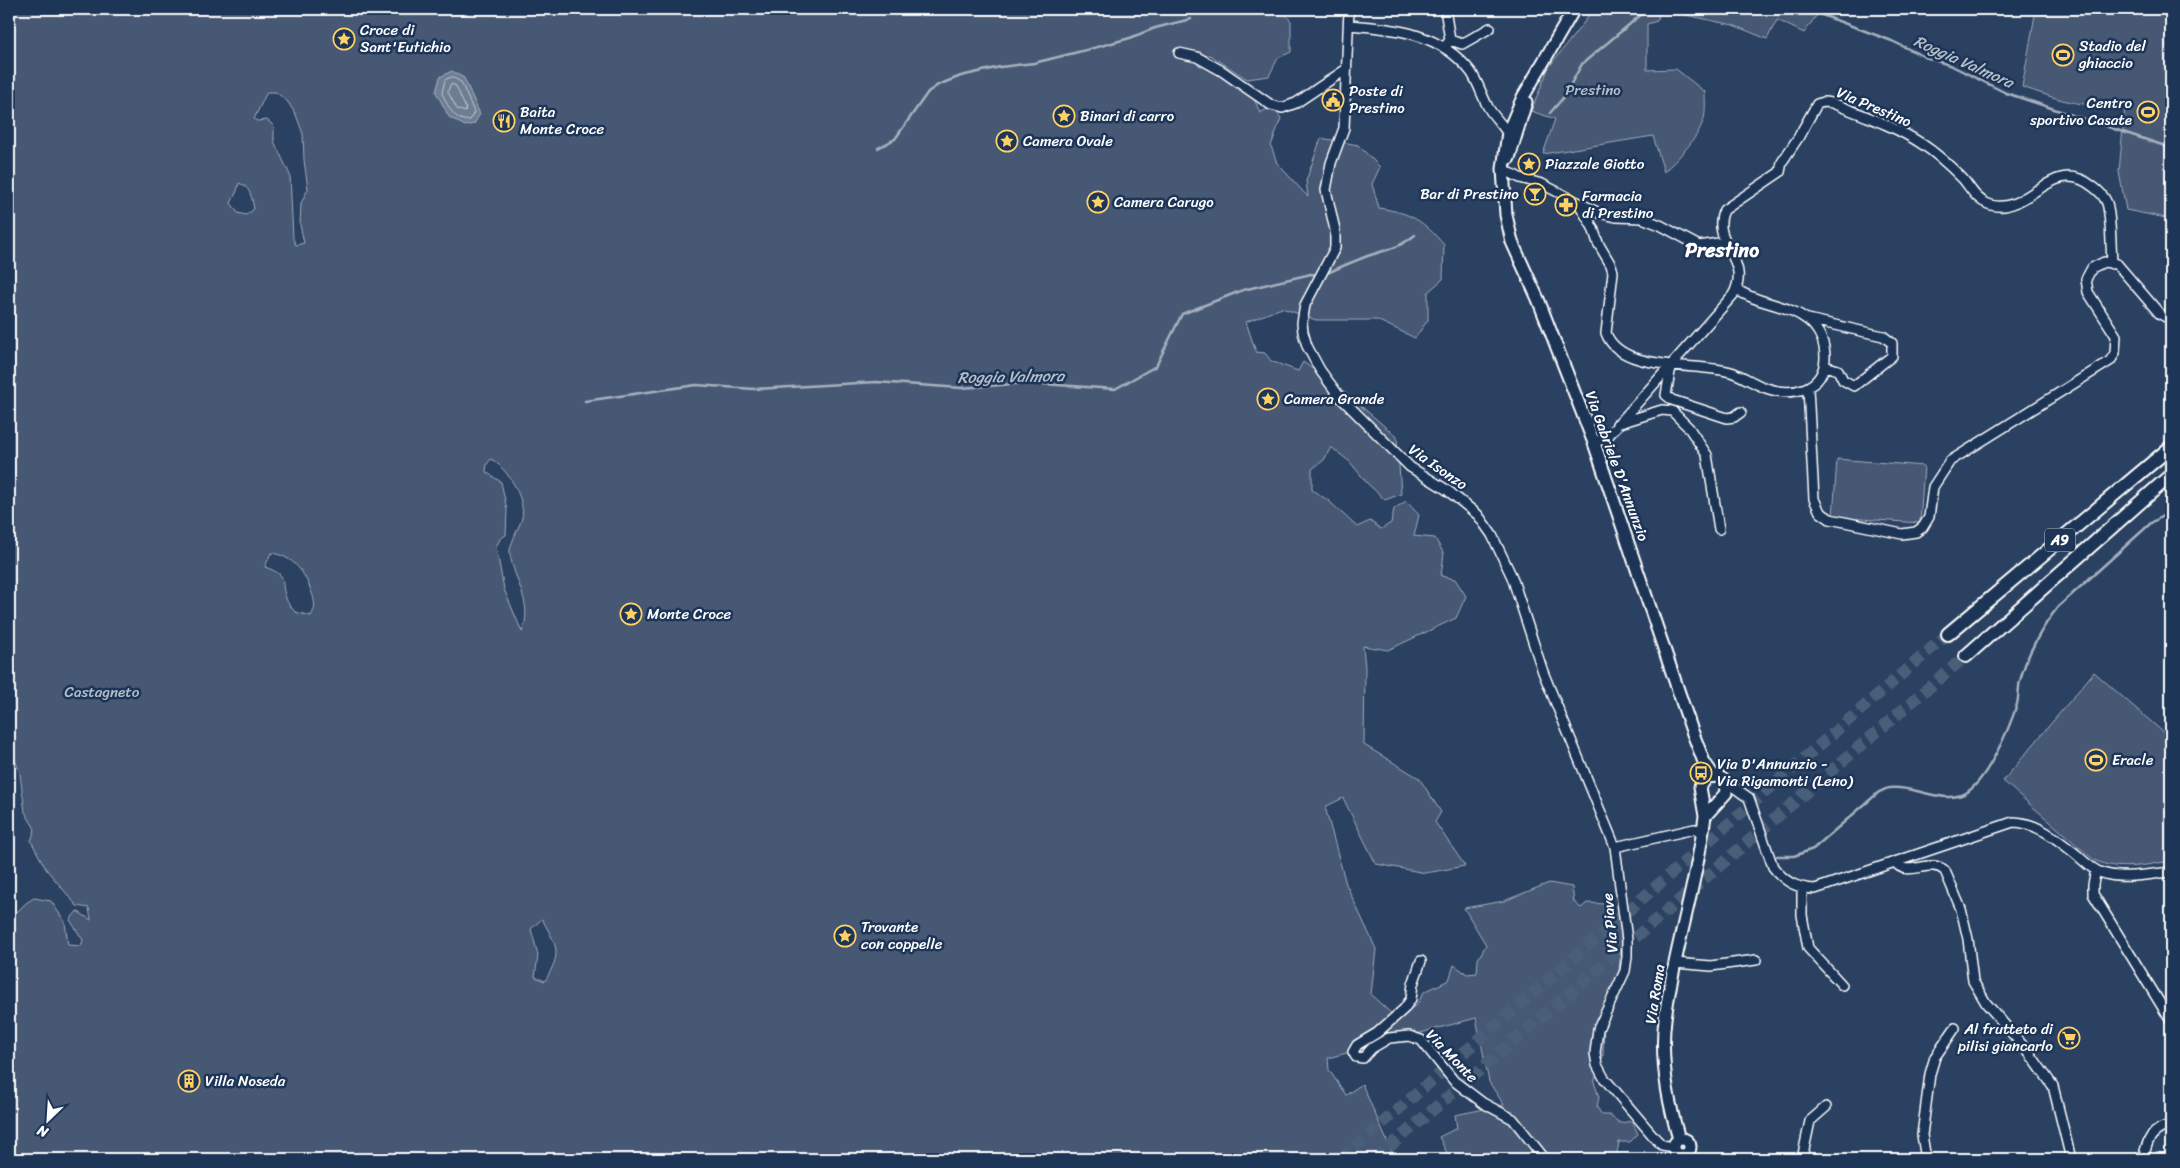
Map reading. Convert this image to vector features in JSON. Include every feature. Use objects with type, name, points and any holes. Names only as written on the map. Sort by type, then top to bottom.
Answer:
[{"type":"highway","name":"A9","points":[[1948,634],[2171,447]]},
{"type":"highway","name":"A9","points":[[1966,656],[2171,475]]},
{"type":"main road","name":"Via Gabriele D'Annunzio","points":[[1508,152],[1508,132],[1513,118],[1574,9]]},
{"type":"main road","name":"Via Gabriele D'Annunzio","points":[[1530,85],[1508,152],[1504,173],[1506,215],[1512,242],[1538,299],[1594,443],[1708,777]]},
{"type":"main road","points":[[1703,830],[1705,816],[1700,787],[1708,777],[1722,778],[1725,781],[1726,789],[1721,798],[1705,816]]},
{"type":"main road","points":[[1703,796],[1711,801],[1721,798]]},
{"type":"main road","name":"Via Roma","points":[[1676,1143],[1664,1055],[1664,1021],[1675,963],[1700,855],[1703,830]]},
{"type":"main road","points":[[1676,1143],[1677,1154],[1686,1157]]},
{"type":"street","name":"Via Isonzo","points":[[1349,9],[1344,128],[1331,163],[1326,190],[1335,230],[1335,248],[1303,314],[1303,332],[1307,346],[1320,370],[1339,396],[1392,450],[1410,467],[1447,490],[1478,514],[1492,535],[1512,577],[1543,672]]},
{"type":"street","points":[[1445,9],[1450,40]]},
{"type":"street","points":[[1349,25],[1397,29],[1426,37],[1443,47],[1471,72],[1496,119],[1508,152]]},
{"type":"street","points":[[1450,40],[1462,44],[1490,28]]},
{"type":"street","points":[[1443,47],[1450,40]]},
{"type":"street","points":[[1179,53],[1197,57],[1222,71],[1272,105],[1282,108],[1296,103],[1345,70]]},
{"type":"street","name":"Via Prestino","points":[[1736,289],[1738,268],[1725,242],[1720,227],[1720,218],[1724,210],[1780,172],[1782,162],[1798,138],[1812,111],[1817,104],[1824,102],[1832,103],[1878,121],[1921,143],[1957,173],[1978,199],[1989,204],[2000,207],[2012,205],[2048,182],[2061,178],[2075,178],[2088,183],[2099,191],[2107,203],[2112,264]]},
{"type":"street","points":[[1496,119],[1505,122],[1513,118]]},
{"type":"street","points":[[1496,119],[1508,132]]},
{"type":"street","points":[[1504,173],[1542,184],[1599,213],[1616,217],[1642,218],[1660,225],[1699,246],[1725,242]]},
{"type":"street","points":[[1578,202],[1593,228],[1598,243],[1613,272],[1611,302],[1606,325],[1608,340],[1619,351],[1671,365],[1732,372],[1764,388],[1780,392],[1795,392],[1808,388],[1816,382],[1825,366],[1823,342],[1818,330],[1807,319],[1793,310],[1764,303],[1746,296],[1736,289],[1671,365],[1617,424],[1608,436],[1594,443]]},
{"type":"street","points":[[1808,388],[1814,499],[1820,512],[1830,519],[1902,534],[1916,532],[1923,527],[1929,517],[1933,487],[1950,461],[2110,361],[2117,345],[2116,336],[2088,292],[2086,286],[2088,273],[2092,268],[2104,262],[2117,264],[2159,313],[2171,320]]},
{"type":"street","points":[[1807,319],[1883,336],[1892,343],[1892,356],[1854,386],[1843,380],[1838,370],[1825,366]]},
{"type":"street","points":[[1671,365],[1666,394],[1672,400],[1727,418],[1734,417],[1741,412]]},
{"type":"street","points":[[1617,424],[1662,410],[1672,411],[1684,422],[1707,455],[1719,529]]},
{"type":"street","name":"Via Piave","points":[[1543,672],[1615,847],[1627,940],[1627,957],[1625,971],[1598,1029],[1596,1059],[1604,1078],[1655,1138],[1662,1144],[1676,1143]]},
{"type":"street","points":[[1725,781],[1749,798],[1773,868],[1781,877],[1802,888],[1814,889],[2013,822],[2023,822],[2041,829],[2096,870],[2115,876],[2171,872]]},
{"type":"street","points":[[1721,798],[1738,792]]},
{"type":"street","points":[[1615,847],[1694,829],[1703,830]]},
{"type":"street","points":[[1895,862],[1904,869],[1933,865],[1940,866],[1944,870],[1961,909],[1968,939],[1973,981],[1986,1004],[2030,1054],[2053,1086],[2071,1159]]},
{"type":"street","points":[[2096,870],[2093,884],[2094,894],[2171,1021]]},
{"type":"street","points":[[1802,888],[1802,915],[1808,948],[1842,985]]},
{"type":"street","points":[[1675,963],[1711,966],[1756,960]]},
{"type":"street","name":"Via Monte","points":[[1421,961],[1413,984],[1411,999],[1404,1010],[1376,1033],[1357,1044],[1353,1052],[1356,1057],[1364,1058],[1372,1048],[1389,1038],[1409,1036],[1421,1040],[1454,1081],[1483,1103],[1513,1120],[1545,1159]]},
{"type":"street","points":[[1926,1159],[1922,1135],[1930,1074],[1935,1057],[1955,1028]]},
{"type":"street","points":[[1802,1159],[1810,1120],[1826,1107]]},
{"type":"street","points":[[2143,1159],[2149,1138],[2159,1129],[2171,1124]]},
{"type":"green space","name":"Castagneto","points":[[9,9],[1281,9],[1291,21],[1291,52],[1278,58],[1269,76],[1247,79],[1210,55],[1187,58],[1208,64],[1253,96],[1260,113],[1272,106],[1281,118],[1271,146],[1277,163],[1308,197],[1306,181],[1321,138],[1358,145],[1380,167],[1372,184],[1379,208],[1400,212],[1416,219],[1429,229],[1444,245],[1443,279],[1428,292],[1428,320],[1415,338],[1377,320],[1316,320],[1282,308],[1246,322],[1256,352],[1265,353],[1271,361],[1298,371],[1303,362],[1340,388],[1397,437],[1401,494],[1385,500],[1367,483],[1350,462],[1331,447],[1324,460],[1312,469],[1312,490],[1329,501],[1357,527],[1370,521],[1381,529],[1391,523],[1394,509],[1406,501],[1419,515],[1414,536],[1435,538],[1444,554],[1441,576],[1455,579],[1466,596],[1456,618],[1388,650],[1363,646],[1365,668],[1364,745],[1419,778],[1441,812],[1435,822],[1465,866],[1426,873],[1376,864],[1343,798],[1325,807],[1346,884],[1376,949],[1371,995],[1392,1014],[1416,1006],[1424,992],[1449,980],[1454,965],[1467,974],[1477,973],[1478,959],[1486,945],[1464,908],[1504,901],[1549,883],[1572,887],[1574,902],[1581,908],[1587,903],[1605,904],[1606,913],[1622,926],[1619,972],[1604,1023],[1603,1056],[1594,1082],[1599,1097],[1597,1107],[1602,1115],[1609,1115],[1620,1123],[1632,1121],[1638,1134],[1630,1142],[1619,1142],[1616,1159],[1450,1159],[1439,1137],[1457,1128],[1455,1115],[1504,1105],[1489,1082],[1476,1018],[1328,1058],[1329,1070],[1346,1095],[1362,1084],[1395,1159],[9,1159],[9,920],[26,903],[34,898],[51,901],[65,922],[68,945],[81,946],[83,940],[70,920],[77,911],[91,920],[89,908],[77,906],[46,869],[31,841],[35,829],[25,812],[20,774],[9,741]],"holes":[[[267,92],[276,92],[288,102],[296,115],[303,134],[308,189],[301,203],[300,225],[304,243],[296,245],[293,239],[290,175],[274,141],[274,126],[267,120],[257,121],[254,119]],[[239,183],[246,187],[250,194],[254,209],[246,215],[238,213],[231,203]],[[491,459],[503,469],[514,485],[521,502],[522,518],[512,542],[510,554],[525,602],[526,612],[522,632],[504,589],[496,547],[500,539],[506,535],[507,510],[501,482],[486,472],[487,464]],[[271,553],[286,558],[302,572],[313,596],[314,608],[311,616],[295,612],[287,600],[281,576],[265,567]],[[542,919],[552,937],[556,950],[554,963],[545,981],[535,977],[538,955],[531,929]]]},
{"type":"green space","name":"Prestino","points":[[1592,9],[1661,9],[1657,21],[1647,24],[1647,70],[1676,69],[1705,92],[1705,116],[1701,127],[1687,148],[1664,172],[1653,136],[1543,154],[1555,119],[1531,111],[1549,67],[1585,21]]},
{"type":"green space","points":[[1687,9],[1821,9],[1804,33],[1777,20],[1767,39],[1733,25],[1686,15]]},
{"type":"green space","name":"Centro sportivo Casate","points":[[2036,9],[2171,9],[2171,219],[2126,210],[2119,172],[2125,104],[2116,99],[2095,105],[2069,102],[2022,87]]},
{"type":"green space","points":[[1837,459],[1924,466],[1920,523],[1833,517]]},
{"type":"green space","name":"Eracle","points":[[2094,672],[2171,739],[2171,861],[2122,867],[2103,864],[2094,860],[2003,781]]},
{"type":"water","points":[[452,71],[464,78],[480,114],[474,124],[465,126],[449,117],[436,92],[440,77]]},
{"type":"waterway","name":"Roggia Valmora","points":[[1550,113],[1563,98],[1582,64],[1648,9]]},
{"type":"waterway","name":"Roggia Valmora","points":[[1806,9],[1952,66],[2006,93],[2171,148]]},
{"type":"waterway","points":[[878,148],[895,139],[928,92],[938,85],[961,76],[1000,67],[1034,63],[1090,49],[1130,38],[1155,28],[1191,19]]},
{"type":"waterway","name":"Roggia Valmora","points":[[1325,274],[1397,246],[1415,235]]},
{"type":"waterway","name":"Roggia Valmora","points":[[585,401],[696,385],[754,389],[876,382],[961,388],[1029,383],[1115,389],[1156,366],[1182,314],[1243,290],[1311,274],[1317,275]]},
{"type":"waterway","points":[[1777,856],[1794,856],[1813,849],[1879,792],[1887,788],[1908,789],[1946,797],[1964,794],[1972,788],[1989,767],[2003,740],[2017,704],[2019,684],[2026,662],[2035,642],[2052,615],[2058,607],[2151,523],[2171,511]]},
{"type":"tunnel","points":[[1341,1159],[1948,634]]},
{"type":"tunnel","points":[[1375,1159],[1966,656]]},
{"type":"place","name":"Croce di Sant'Eutichio","points":[[344,39]]},
{"type":"place","name":"Stadio del ghiaccio","points":[[2063,55]]},
{"type":"place","name":"Poste di Prestino","points":[[1333,100]]},
{"type":"place","name":"Centro sportivo Casate","points":[[2148,112]]},
{"type":"place","name":"Binari di carro","points":[[1064,116]]},
{"type":"place","name":"Baita Monte Croce","points":[[504,121]]},
{"type":"place","name":"Camera Ovale","points":[[1007,141]]},
{"type":"place","name":"Piazzale Giotto","points":[[1529,164]]},
{"type":"place","name":"Bar di Prestino","points":[[1535,194]]},
{"type":"place","name":"Camera Carugo","points":[[1098,202]]},
{"type":"place","name":"Farmacia di Prestino","points":[[1566,205]]},
{"type":"place","name":"Camera Grande","points":[[1268,399]]},
{"type":"place","name":"Monte Croce","points":[[631,614]]},
{"type":"place","name":"Eracle","points":[[2096,760]]},
{"type":"place","name":"Via D'Annunzio - Via Rigamonti (Leno)","points":[[1701,773]]},
{"type":"place","name":"Trovante con coppelle","points":[[845,936]]},
{"type":"place","name":"Al frutteto di pilisi giancarlo","points":[[2069,1038]]},
{"type":"place","name":"Villa Noseda","points":[[189,1081]]},
{"type":"district","name":"Prestino","points":[[1722,250]]}]
